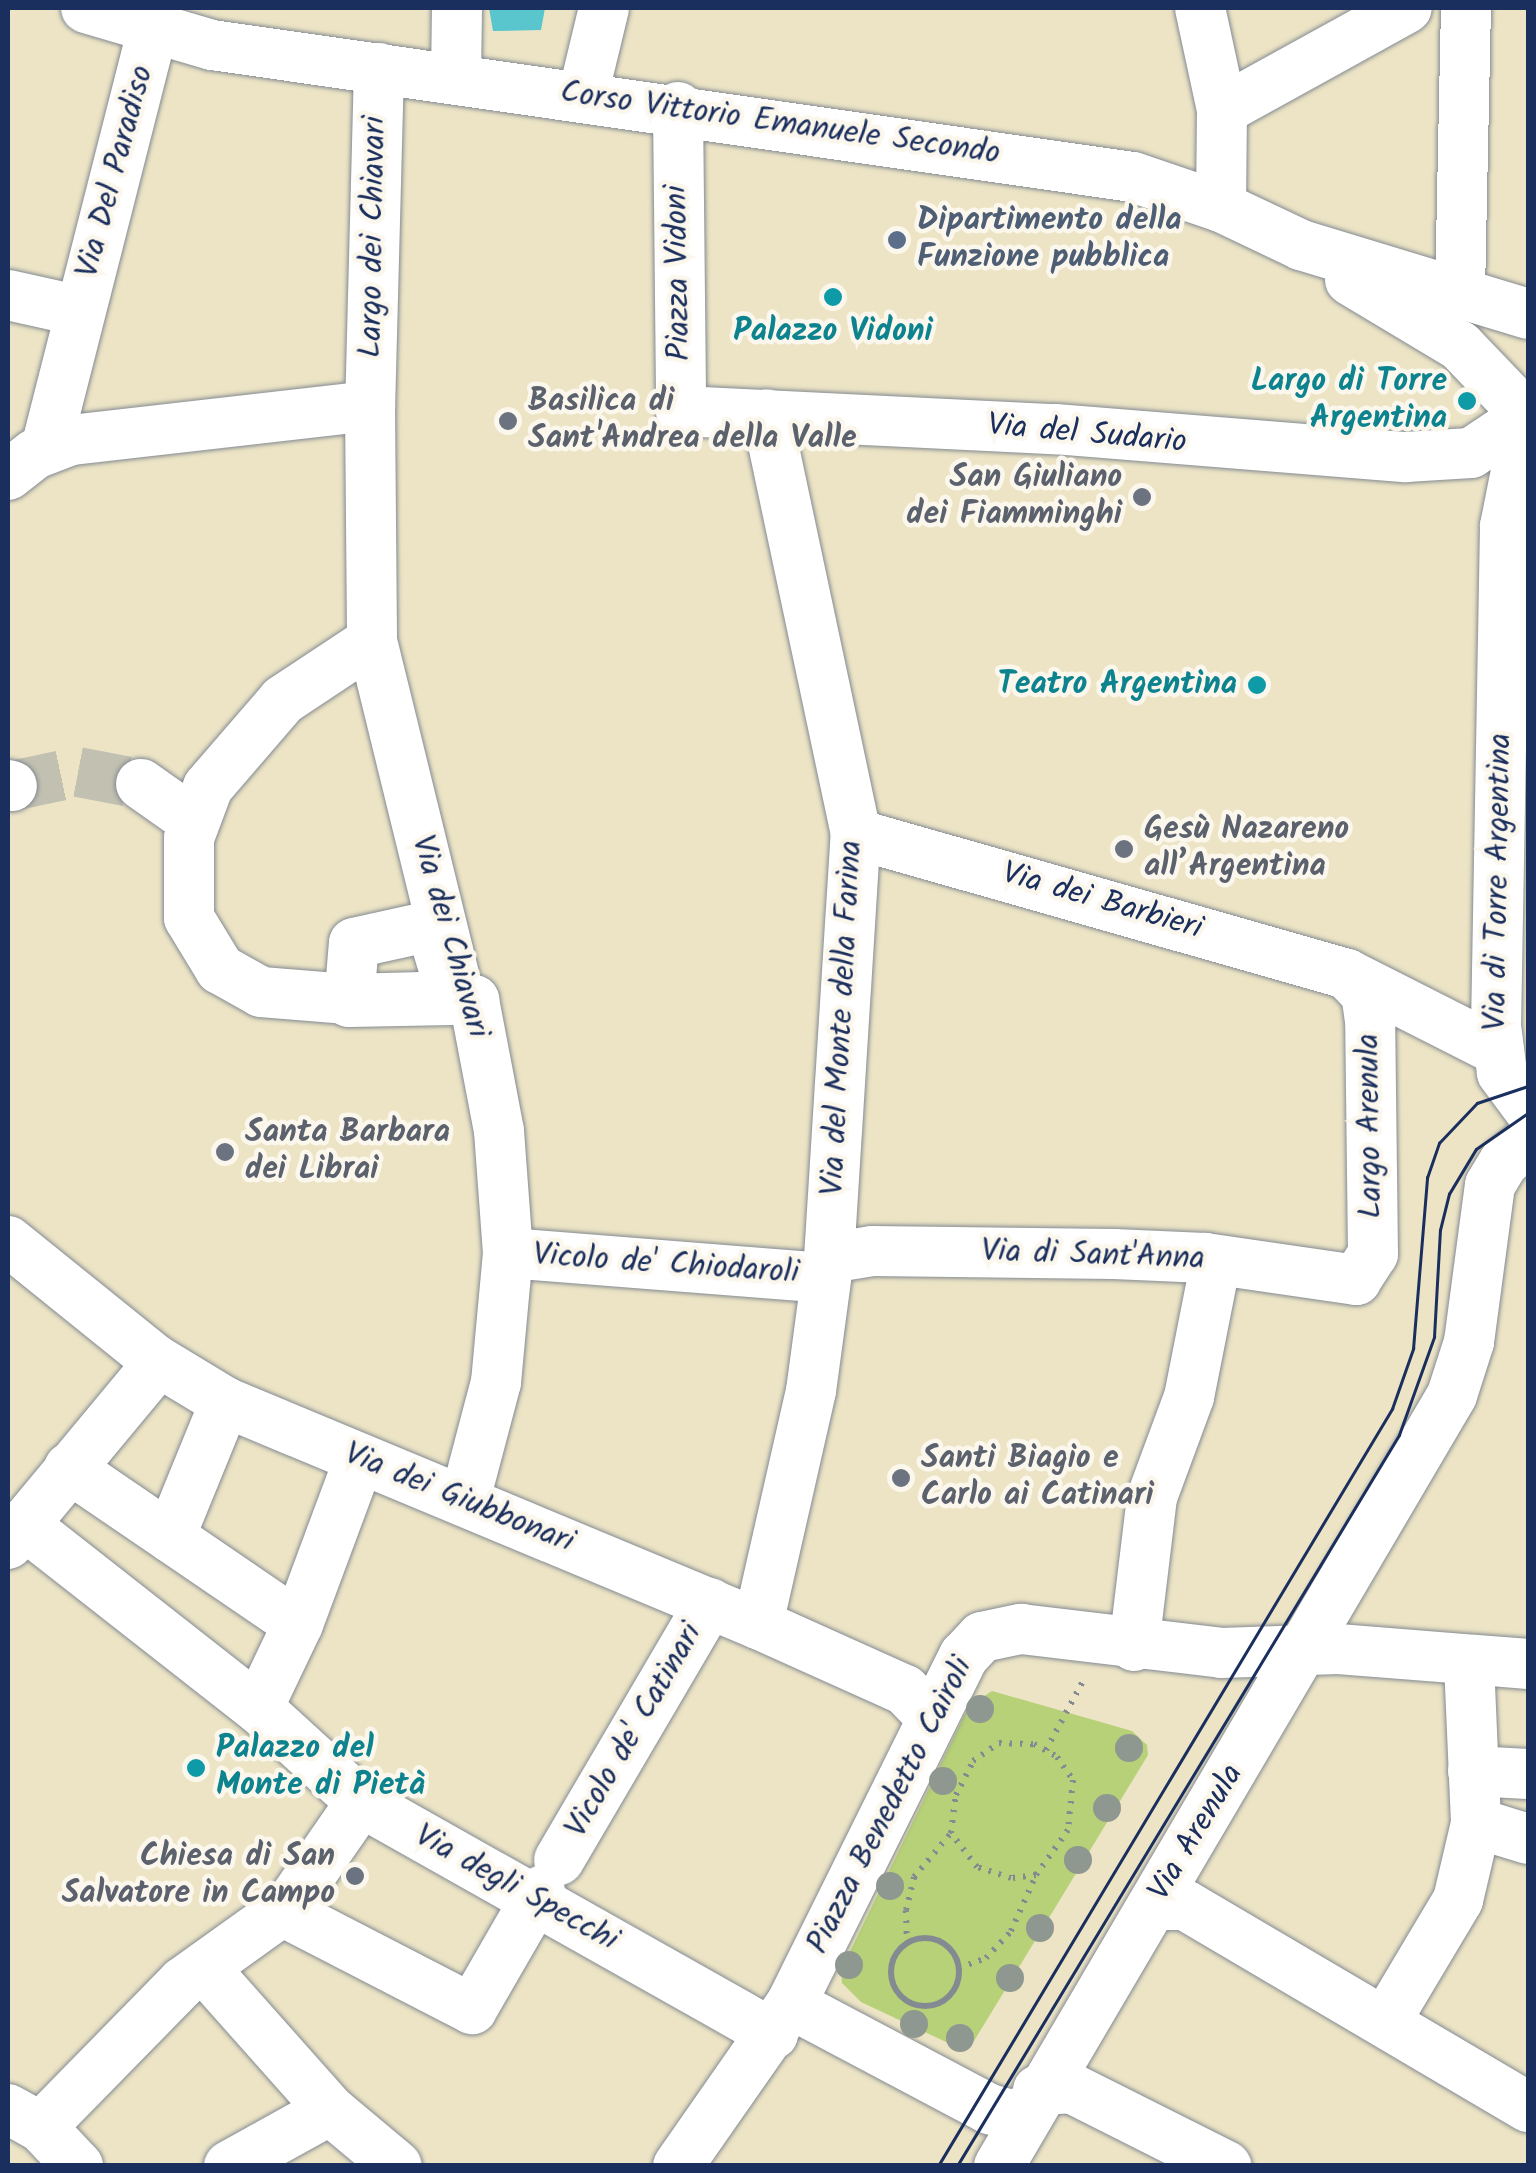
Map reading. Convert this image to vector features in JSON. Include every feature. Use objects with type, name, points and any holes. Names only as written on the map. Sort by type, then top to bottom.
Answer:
[{"type":"street","name":"Corso Vittorio Emanuele Secondo","points":[[86,8],[152,32],[1117,174],[1220,206],[1301,245],[1460,292]]},
{"type":"street","points":[[456,78],[457,8]]},
{"type":"street","points":[[583,95],[604,8]]},
{"type":"street","points":[[1200,8],[1222,110],[1220,206]]},
{"type":"street","points":[[1222,110],[1407,8]]},
{"type":"street","points":[[1466,8],[1460,292],[1528,314]]},
{"type":"street","name":"Via Del Paradiso","points":[[27,462],[80,312],[152,32]]},
{"type":"street","name":"Largo dei Chiavari","points":[[370,406],[379,68]]},
{"type":"street","name":"Piazza Vidoni","points":[[678,107],[681,411],[767,414]]},
{"type":"street","points":[[1301,245],[1460,346],[1528,416]]},
{"type":"street","points":[[8,295],[80,312]]},
{"type":"street","points":[[27,462],[135,432],[218,445],[370,406],[372,623],[283,700],[200,804],[188,918],[220,969],[261,992],[348,999],[456,996],[431,926],[354,943],[348,999]]},
{"type":"street","name":"Via del Sudario","points":[[767,414],[1406,457],[1482,449],[1528,416]]},
{"type":"street","name":"Via del Monte della Farina","points":[[758,1624],[811,1390],[826,1268],[856,834],[767,414]]},
{"type":"street","name":"Via di Torre Argentina","points":[[1528,416],[1505,526],[1498,1050],[1510,1088],[1528,1108]]},
{"type":"street","name":"Via dei Chiavari","points":[[372,623],[456,996],[474,1000],[499,1131],[508,1253],[496,1382],[465,1499]]},
{"type":"street","points":[[141,784],[200,804]]},
{"type":"street","name":"Via dei Barbieri","points":[[856,834],[1347,974],[1498,1050]]},
{"type":"street","name":"Largo Arenula","points":[[1347,974],[1366,994],[1370,1020],[1372,1254],[1356,1280]]},
{"type":"street","name":"Via Arenula","points":[[999,2166],[1033,2100],[1154,1905],[1395,1499],[1460,1376],[1490,1185],[1504,1162],[1528,1142]]},
{"type":"street","name":"Via dei Giubbonari","points":[[8,1241],[159,1362],[225,1402],[758,1624],[905,1690],[932,1718]]},
{"type":"street","name":"Via di Sant'Anna","points":[[826,1268],[872,1251],[1204,1258],[1356,1280]]},
{"type":"street","name":"Vicolo de' Chiodaroli","points":[[508,1253],[826,1268]]},
{"type":"street","points":[[1134,1646],[1152,1497],[1188,1398],[1212,1276],[1204,1258]]},
{"type":"street","points":[[15,1534],[159,1362]]},
{"type":"street","points":[[170,1537],[225,1402]]},
{"type":"street","points":[[266,1715],[359,1460]]},
{"type":"street","points":[[69,1468],[298,1624]]},
{"type":"street","name":"Via degli Specchi","points":[[15,1534],[266,1715],[361,1802],[544,1883],[782,2019]]},
{"type":"street","name":"Vicolo de' Catinari","points":[[282,1911],[472,2008],[710,1603]]},
{"type":"street","name":"Piazza Benedetto Cairoli","points":[[678,2166],[782,2019],[964,1656],[991,1632],[1021,1628],[1134,1646],[1220,1653],[1307,1649],[1528,1664]]},
{"type":"street","points":[[1387,2019],[1458,1900],[1476,1823],[1469,1661]]},
{"type":"street","points":[[1474,1770],[1528,1774]]},
{"type":"street","points":[[78,2166],[24,2118],[204,1968],[282,1911],[361,1802]]},
{"type":"street","points":[[1476,1823],[1528,1839]]},
{"type":"street","points":[[1154,1905],[1185,1905],[1387,2019],[1528,2107]]},
{"type":"street","points":[[204,1968],[330,2110],[397,2166]]},
{"type":"street","points":[[782,2019],[1011,2116],[1033,2100],[1071,2088],[1226,2166]]},
{"type":"street","points":[[229,2166],[330,2110]]},
{"type":"path","points":[[1046,1750],[1085,1676]]},
{"type":"path","points":[[908,1944],[938,1940],[959,1968],[956,1986],[942,2002],[910,2002],[892,1975],[908,1944],[906,1910],[914,1877],[951,1833],[956,1795],[985,1750],[1016,1741],[1046,1750],[1066,1768],[1076,1792],[1058,1850],[1036,1875],[1030,1899],[1004,1940],[986,1958],[959,1968]]},
{"type":"path","points":[[951,1833],[978,1867],[1011,1878],[1036,1875]]},
{"type":"green space","points":[[992,1691],[1132,1731],[1147,1745],[1148,1755],[974,2041],[961,2049],[861,2002],[842,1983],[841,1970],[969,1706]]},
{"type":"water","points":[[489,8],[545,8],[541,30],[493,31]]},
{"type":"tunnel","points":[[12,786],[78,772],[141,784]]},
{"type":"tram line","points":[[938,2166],[1392,1409],[1413,1349],[1427,1178],[1439,1143],[1477,1103],[1528,1086]]},
{"type":"tram line","points":[[957,2166],[1399,1435],[1434,1337],[1440,1230],[1449,1194],[1476,1149],[1528,1113]]},
{"type":"place","name":"Dipartimento della Funzione pubblica","points":[[897,240]]},
{"type":"place","name":"Palazzo Vidoni","points":[[833,297]]},
{"type":"place","name":"Largo di Torre Argentina","points":[[1467,401]]},
{"type":"place","name":"Basilica di Sant'Andrea della Valle","points":[[508,421]]},
{"type":"place","name":"San Giuliano dei Fiamminghi","points":[[1142,497]]},
{"type":"place","name":"Teatro Argentina","points":[[1257,685]]},
{"type":"place","name":"Gesù Nazareno all’Argentina","points":[[1124,849]]},
{"type":"place","name":"Santa Barbara dei Librai","points":[[225,1152]]},
{"type":"place","name":"Santi Biagio e Carlo ai Catinari","points":[[901,1478]]},
{"type":"place","name":"Palazzo del Monte di Pietà","points":[[196,1768]]},
{"type":"place","name":"Chiesa di San Salvatore in Campo","points":[[355,1876]]}]
